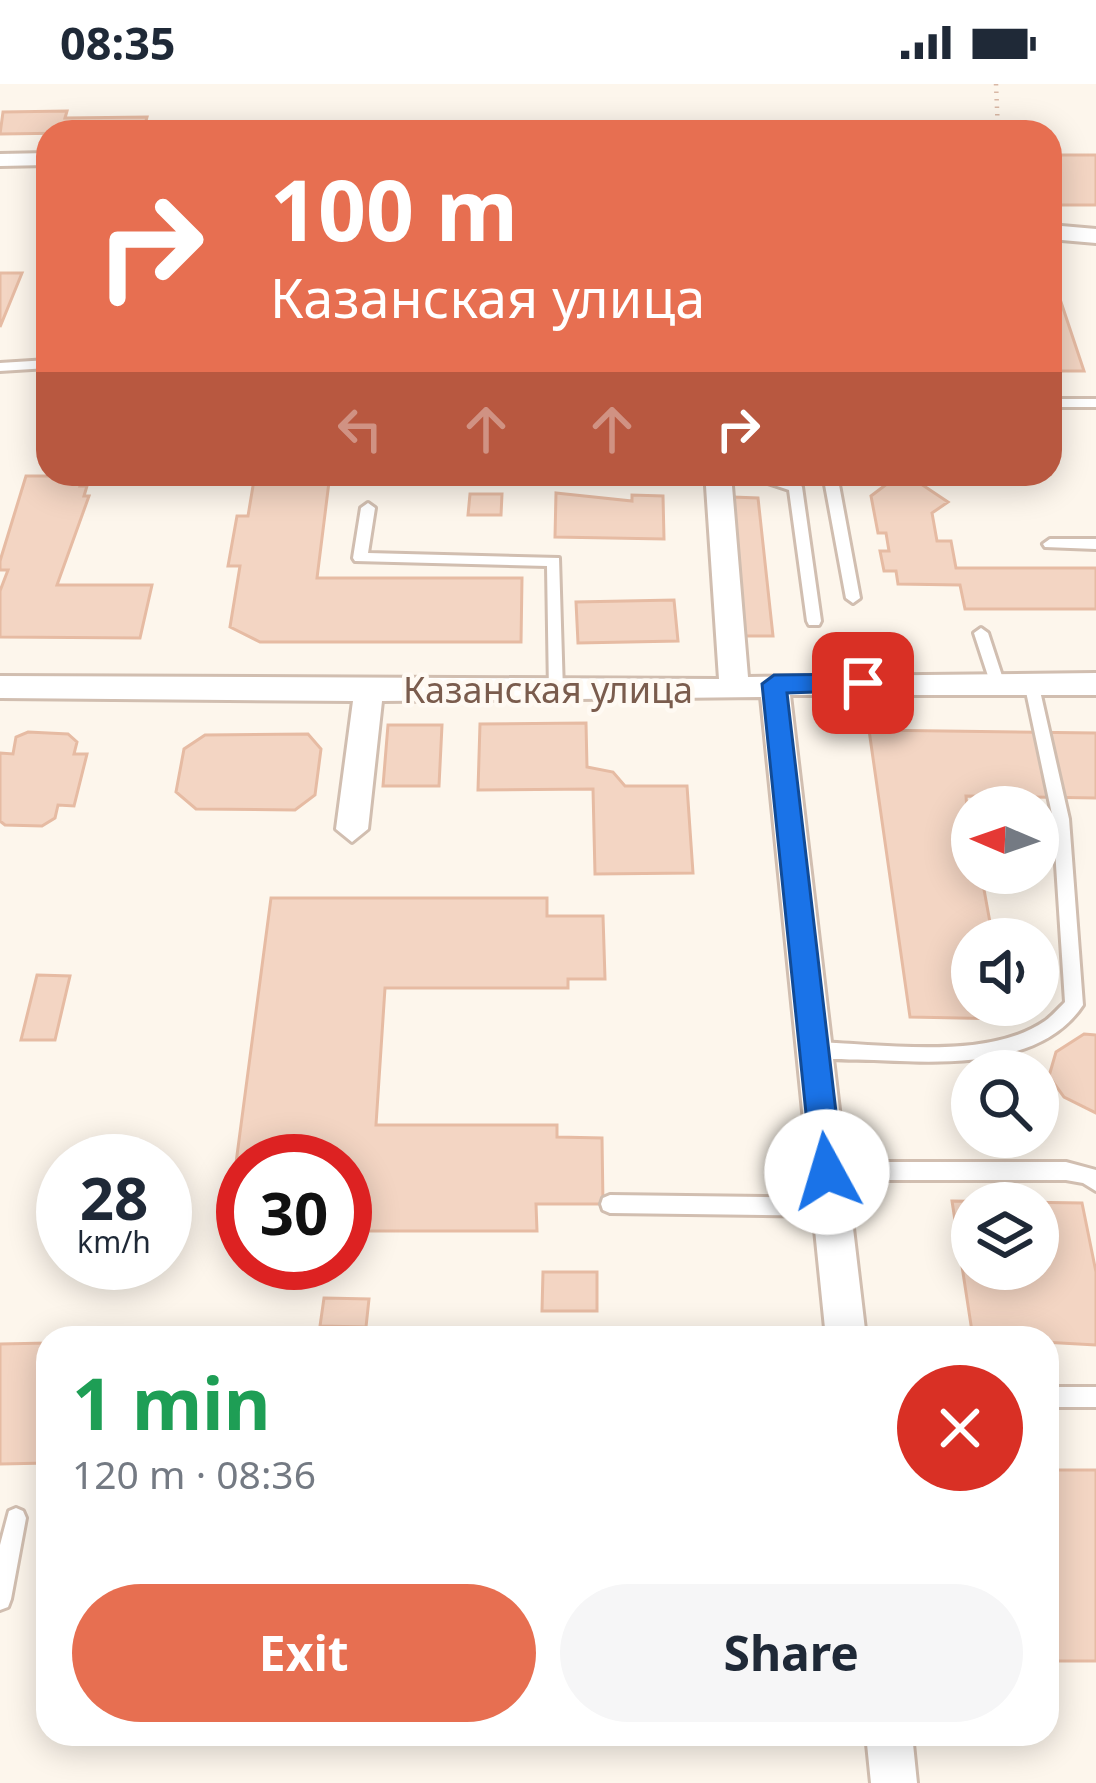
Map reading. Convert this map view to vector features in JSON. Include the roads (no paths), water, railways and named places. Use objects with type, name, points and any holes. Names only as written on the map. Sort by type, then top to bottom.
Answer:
[{"type":"street","points":[[0,160],[36,159]]},
{"type":"street","points":[[1062,233],[1096,236]]},
{"type":"street","points":[[727,486],[734,690]]},
{"type":"street","name":"Казанская улица","points":[[0,687],[556,692],[734,690],[774,684],[1096,683]]},
{"type":"street","points":[[774,684],[844,1326]]},
{"type":"street","points":[[352,830],[369,690]]},
{"type":"street","points":[[890,1746],[894,1783]]},
{"type":"lane","points":[[0,367],[36,365]]},
{"type":"lane","points":[[1062,403],[1096,403]]},
{"type":"lane","points":[[792,486],[814,621]]},
{"type":"lane","points":[[832,486],[853,598]]},
{"type":"lane","points":[[368,508],[360,558],[554,561],[556,692]]},
{"type":"lane","points":[[1050,544],[1096,544]]},
{"type":"lane","points":[[981,633],[998,682]]},
{"type":"lane","points":[[814,1050],[1002,1050],[1059,1025],[1074,1005],[1061,819],[1031,682]]},
{"type":"lane","points":[[827,1172],[1066,1171],[1088,1175],[1096,1183]]},
{"type":"lane","points":[[610,1204],[831,1207]]},
{"type":"lane","points":[[1059,1397],[1096,1397]]},
{"type":"lane","points":[[0,1599],[16,1518]]}]
